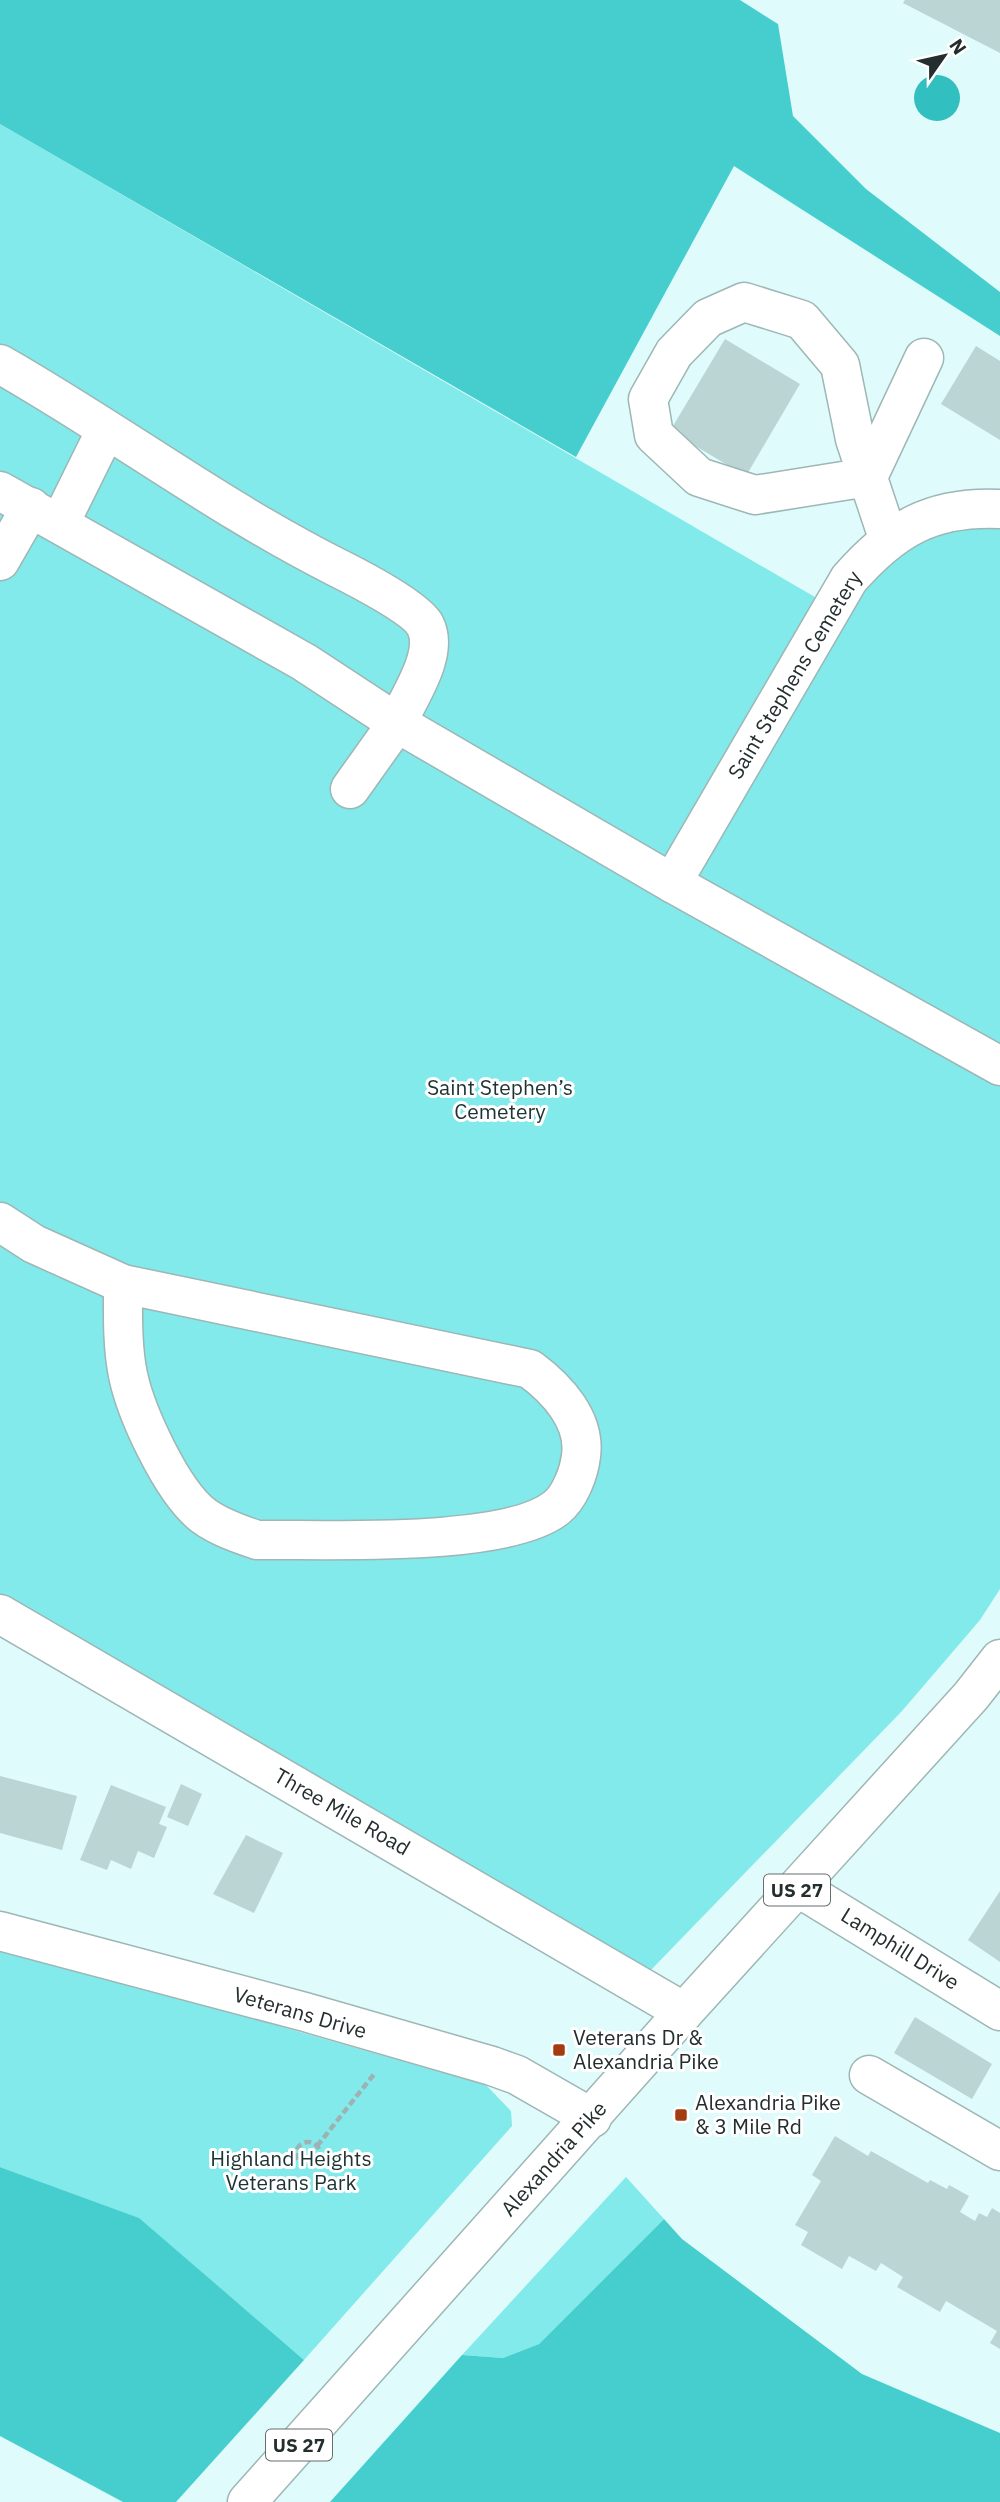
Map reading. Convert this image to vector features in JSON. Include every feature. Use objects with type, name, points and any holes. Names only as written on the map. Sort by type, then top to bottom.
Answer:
[{"type":"street","points":[[868,477],[755,495],[699,477],[654,435],[648,399],[674,353],[708,318],[744,302],[802,320],[840,365],[855,439],[868,477],[888,538]]},
{"type":"street","points":[[868,477],[924,358]]},
{"type":"street","points":[[0,364],[51,393],[249,519],[384,594],[425,624],[430,648],[397,723],[350,789]]},
{"type":"street","points":[[0,561],[30,507],[106,430]]},
{"type":"street","points":[[30,507],[304,662],[397,723],[671,883],[1000,1066]]},
{"type":"street","name":"Saint Stephens Cemetery","points":[[671,883],[849,579],[888,538],[910,525],[939,515],[977,508],[1000,509]]},
{"type":"street","points":[[0,1222],[34,1244],[123,1284],[530,1369],[552,1385],[583,1438],[578,1474],[558,1507],[531,1522],[486,1534],[257,1540],[230,1531],[203,1515],[178,1489],[151,1438],[128,1376],[123,1284]]},
{"type":"street","name":"Three Mile Road","points":[[0,1614],[684,2012]]},
{"type":"street","name":"Alexandria Pike","points":[[247,2502],[684,2012],[799,1888],[1000,1660]]},
{"type":"street","name":"Lamphill Drive","points":[[799,1888],[1000,2011]]},
{"type":"street","name":"Veterans Drive","points":[[0,1931],[305,2012],[517,2076],[592,2118]]},
{"type":"street","points":[[869,2075],[1000,2151]]},
{"type":"path","points":[[317,2146],[399,2041]]},
{"type":"path","points":[[312,2142],[317,2146],[320,2152],[316,2163],[304,2166],[299,2162],[296,2157],[300,2145],[312,2142]]},
{"type":"green space","name":"Saint Stephen’s Cemetery","points":[[0,124],[839,611],[902,541],[1000,522],[1000,1589],[980,1620],[902,1711],[649,1972],[0,1597]]},
{"type":"green space","name":"Highland Heights Veterans Park","points":[[0,1947],[486,2085],[511,2111],[512,2126],[304,2360],[138,2218],[0,2167]]},
{"type":"green space","points":[[626,2177],[664,2219],[539,2344],[503,2358],[462,2355]]},
{"type":"shaded area","points":[[0,0],[740,0],[778,24],[793,116],[866,189],[1000,292],[1000,336],[734,166],[576,457],[0,124]]},
{"type":"shaded area","points":[[937,75],[953,82],[960,98],[953,114],[937,121],[921,114],[914,98],[921,82]]},
{"type":"shaded area","points":[[0,2167],[139,2218],[304,2360],[176,2502],[123,2502],[0,2436]]},
{"type":"shaded area","points":[[664,2219],[682,2239],[862,2374],[1000,2433],[1000,2502],[330,2502],[462,2355],[503,2358],[539,2344]]},
{"type":"building","points":[[905,0],[1000,0],[1000,53],[903,3]]},
{"type":"building","points":[[725,339],[800,384],[746,476],[670,431]]},
{"type":"building","points":[[976,346],[1000,361],[1000,440],[941,404]]},
{"type":"building","points":[[0,1776],[77,1796],[62,1850],[0,1833]]},
{"type":"building","points":[[181,1784],[202,1794],[188,1826],[167,1817]]},
{"type":"building","points":[[111,1785],[166,1807],[159,1824],[167,1827],[154,1858],[138,1851],[131,1869],[111,1860],[107,1870],[80,1860]]},
{"type":"building","points":[[246,1835],[283,1853],[254,1913],[213,1894]]},
{"type":"building","points":[[1000,1891],[1000,1962],[968,1940]]},
{"type":"building","points":[[915,2017],[992,2064],[972,2099],[894,2053]]},
{"type":"building","points":[[835,2136],[868,2156],[871,2151],[928,2183],[930,2180],[947,2189],[949,2185],[969,2196],[960,2212],[975,2221],[979,2213],[987,2217],[992,2208],[1000,2213],[1000,2349],[990,2343],[997,2331],[946,2301],[940,2312],[897,2287],[903,2277],[881,2263],[876,2271],[849,2256],[842,2269],[801,2245],[808,2232],[795,2225],[821,2181],[812,2175]]},
{"type":"place","name":"Veterans Dr & Alexandria Pike","points":[[559,2050]]},
{"type":"place","name":"Alexandria Pike & 3 Mile Rd","points":[[681,2115]]}]
